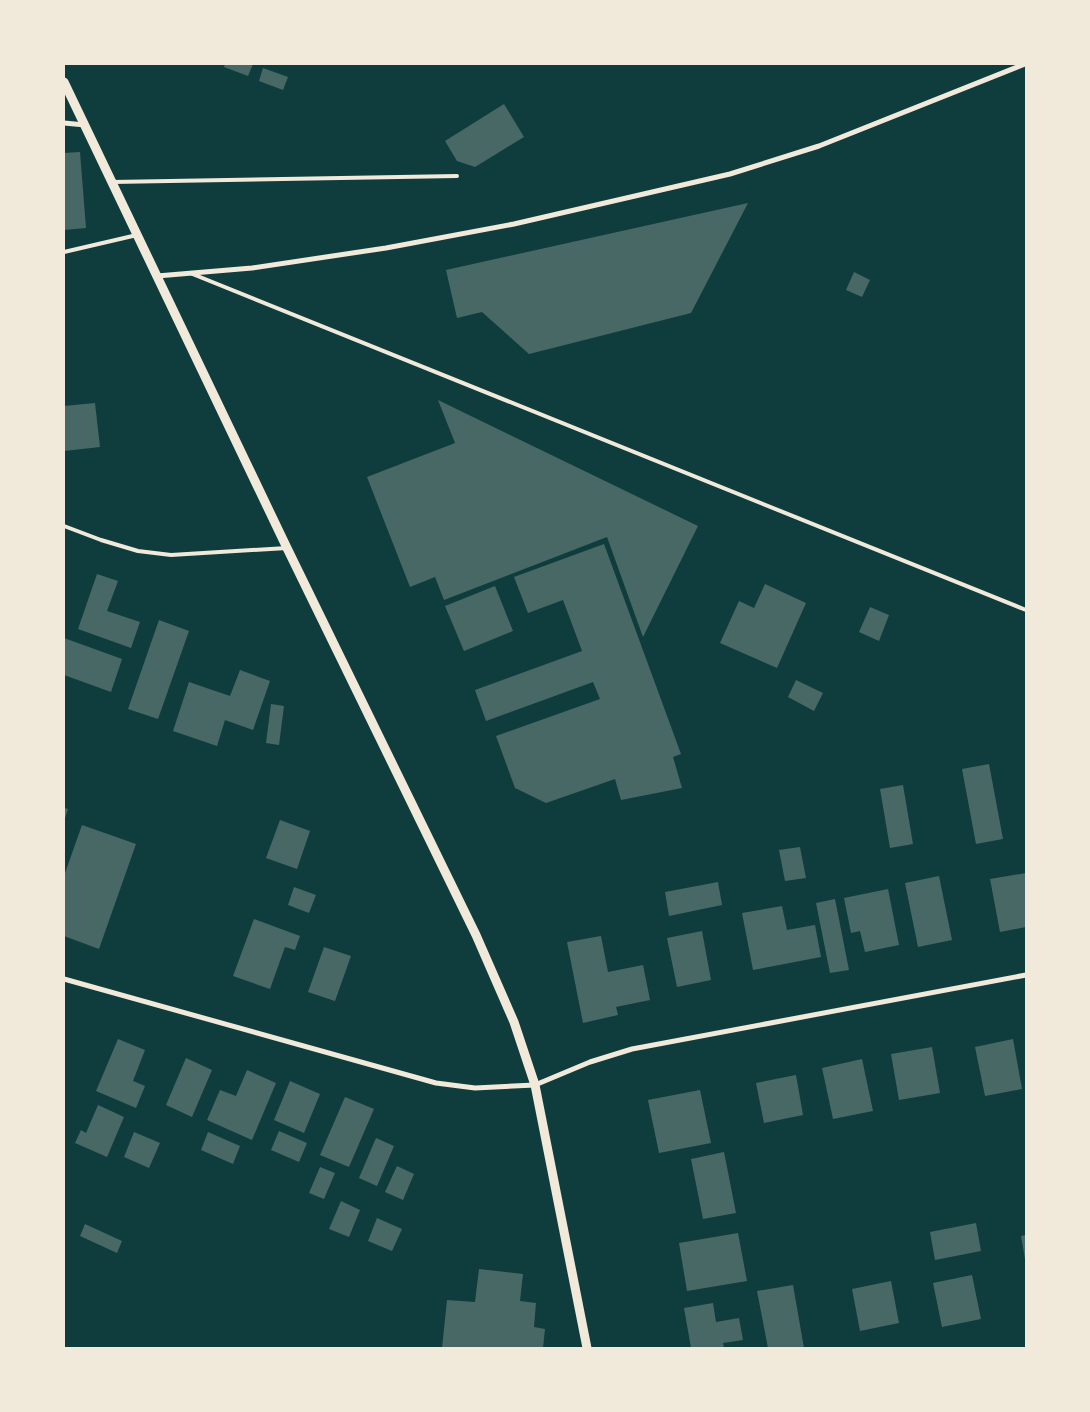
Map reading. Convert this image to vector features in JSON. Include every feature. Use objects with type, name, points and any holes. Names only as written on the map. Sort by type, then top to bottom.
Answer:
[{"type":"street","points":[[157,276],[252,268],[386,248],[514,224],[730,174],[819,146],[1025,64]]},
{"type":"street","points":[[64,82],[287,548],[476,935],[514,1022],[536,1085],[587,1348]]},
{"type":"street","points":[[64,123],[85,125]]},
{"type":"street","points":[[64,979],[436,1083],[475,1088],[536,1085],[590,1062],[632,1049],[1026,975]]},
{"type":"lane","points":[[112,182],[457,176]]},
{"type":"lane","points":[[64,252],[138,235]]},
{"type":"lane","points":[[188,273],[1026,610]]},
{"type":"lane","points":[[64,526],[76,532],[120,546],[171,555],[287,548]]},
{"type":"building","points":[[225,64],[253,64],[248,76],[224,67]]},
{"type":"building","points":[[263,68],[288,77],[283,90],[259,81]]},
{"type":"building","points":[[504,104],[524,137],[475,167],[457,161],[445,141]]},
{"type":"building","points":[[80,152],[86,228],[64,230],[64,153]]},
{"type":"building","points":[[748,203],[691,313],[529,354],[482,312],[457,318],[446,270]]},
{"type":"building","points":[[854,272],[870,280],[862,297],[846,290]]},
{"type":"building","points":[[438,400],[698,526],[643,637],[607,537],[444,600],[435,577],[410,587],[367,477],[455,443]]},
{"type":"building","points":[[95,403],[100,447],[64,451],[64,406]]},
{"type":"building","points":[[604,544],[681,754],[673,757],[682,788],[621,800],[615,779],[546,803],[515,788],[496,736],[600,699],[593,682],[486,721],[475,690],[582,651],[563,600],[528,613],[514,577]]},
{"type":"building","points":[[97,574],[118,581],[107,611],[140,622],[131,648],[78,629]]},
{"type":"building","points":[[765,584],[806,603],[777,668],[720,643],[739,601],[754,608]]},
{"type":"building","points":[[495,586],[513,631],[464,651],[445,606]]},
{"type":"building","points":[[870,607],[889,615],[879,641],[859,632]]},
{"type":"building","points":[[159,620],[189,631],[158,719],[128,709]]},
{"type":"building","points":[[64,638],[122,659],[111,692],[64,675]]},
{"type":"building","points":[[240,670],[270,681],[253,730],[225,720],[217,746],[173,731],[189,682],[230,696]]},
{"type":"building","points":[[796,680],[823,693],[814,711],[788,697]]},
{"type":"building","points":[[271,704],[284,706],[279,745],[266,743]]},
{"type":"building","points":[[989,764],[1003,839],[976,844],[962,769]]},
{"type":"building","points":[[903,785],[913,844],[890,848],[880,789]]},
{"type":"building","points":[[64,808],[68,809],[64,821]]},
{"type":"building","points":[[280,820],[310,831],[297,869],[266,858]]},
{"type":"building","points":[[82,825],[136,844],[99,949],[64,936],[64,876]]},
{"type":"building","points":[[800,847],[806,878],[785,881],[779,850]]},
{"type":"building","points":[[1026,873],[1026,927],[1000,932],[990,879]]},
{"type":"building","points":[[939,876],[952,940],[918,947],[905,883]]},
{"type":"building","points":[[718,882],[722,905],[669,916],[665,892]]},
{"type":"building","points":[[294,887],[316,895],[309,913],[288,905]]},
{"type":"building","points":[[888,889],[899,945],[865,952],[860,931],[851,933],[844,898]]},
{"type":"building","points":[[835,899],[849,970],[830,973],[816,903]]},
{"type":"building","points":[[782,906],[787,930],[815,925],[821,957],[753,970],[742,913]]},
{"type":"building","points":[[254,919],[300,936],[295,950],[285,947],[270,989],[233,976]]},
{"type":"building","points":[[702,931],[711,980],[677,987],[667,938]]},
{"type":"building","points":[[601,936],[608,972],[643,965],[650,1000],[616,1007],[618,1015],[583,1023],[567,942]]},
{"type":"building","points":[[324,947],[351,956],[335,1001],[308,992]]},
{"type":"building","points":[[118,1039],[145,1050],[133,1081],[145,1086],[136,1108],[96,1091]]},
{"type":"building","points":[[1013,1039],[1022,1089],[985,1096],[975,1047]]},
{"type":"building","points":[[932,1047],[940,1093],[899,1100],[891,1054]]},
{"type":"building","points":[[186,1058],[212,1070],[192,1117],[166,1105]]},
{"type":"building","points":[[862,1059],[873,1111],[833,1119],[822,1068]]},
{"type":"building","points":[[247,1070],[276,1083],[252,1140],[207,1120],[220,1090],[236,1096]]},
{"type":"building","points":[[796,1075],[803,1115],[764,1123],[756,1083]]},
{"type":"building","points":[[290,1081],[320,1094],[304,1133],[274,1120]]},
{"type":"building","points":[[700,1090],[711,1143],[659,1153],[648,1100]]},
{"type":"building","points":[[345,1097],[374,1109],[349,1167],[320,1155]]},
{"type":"building","points":[[98,1105],[124,1117],[107,1157],[75,1143],[81,1130],[86,1133]]},
{"type":"building","points":[[279,1131],[307,1143],[299,1162],[271,1150]]},
{"type":"building","points":[[134,1132],[160,1143],[149,1168],[124,1157]]},
{"type":"building","points":[[208,1132],[240,1146],[233,1164],[201,1150]]},
{"type":"building","points":[[376,1138],[394,1146],[377,1186],[359,1178]]},
{"type":"building","points":[[724,1152],[736,1213],[703,1219],[691,1159]]},
{"type":"building","points":[[397,1166],[414,1174],[403,1200],[385,1192]]},
{"type":"building","points":[[320,1167],[335,1173],[324,1199],[309,1193]]},
{"type":"building","points":[[341,1201],[360,1210],[349,1237],[329,1229]]},
{"type":"building","points":[[377,1218],[402,1229],[392,1251],[368,1241]]},
{"type":"building","points":[[976,1223],[981,1251],[935,1260],[930,1232]]},
{"type":"building","points":[[85,1224],[122,1241],[117,1253],[80,1236]]},
{"type":"building","points":[[738,1233],[747,1281],[687,1291],[679,1243]]},
{"type":"building","points":[[1026,1235],[1026,1259],[1025,1259],[1021,1236]]},
{"type":"building","points":[[479,1269],[523,1274],[520,1301],[536,1303],[534,1327],[545,1329],[543,1348],[442,1348],[447,1300],[475,1302]]},
{"type":"building","points":[[972,1275],[981,1319],[942,1327],[933,1283]]},
{"type":"building","points":[[891,1281],[899,1323],[860,1331],[852,1289]]},
{"type":"building","points":[[793,1285],[804,1348],[768,1348],[757,1291]]},
{"type":"building","points":[[713,1303],[716,1322],[739,1318],[743,1340],[723,1343],[724,1348],[691,1348],[684,1308]]}]
